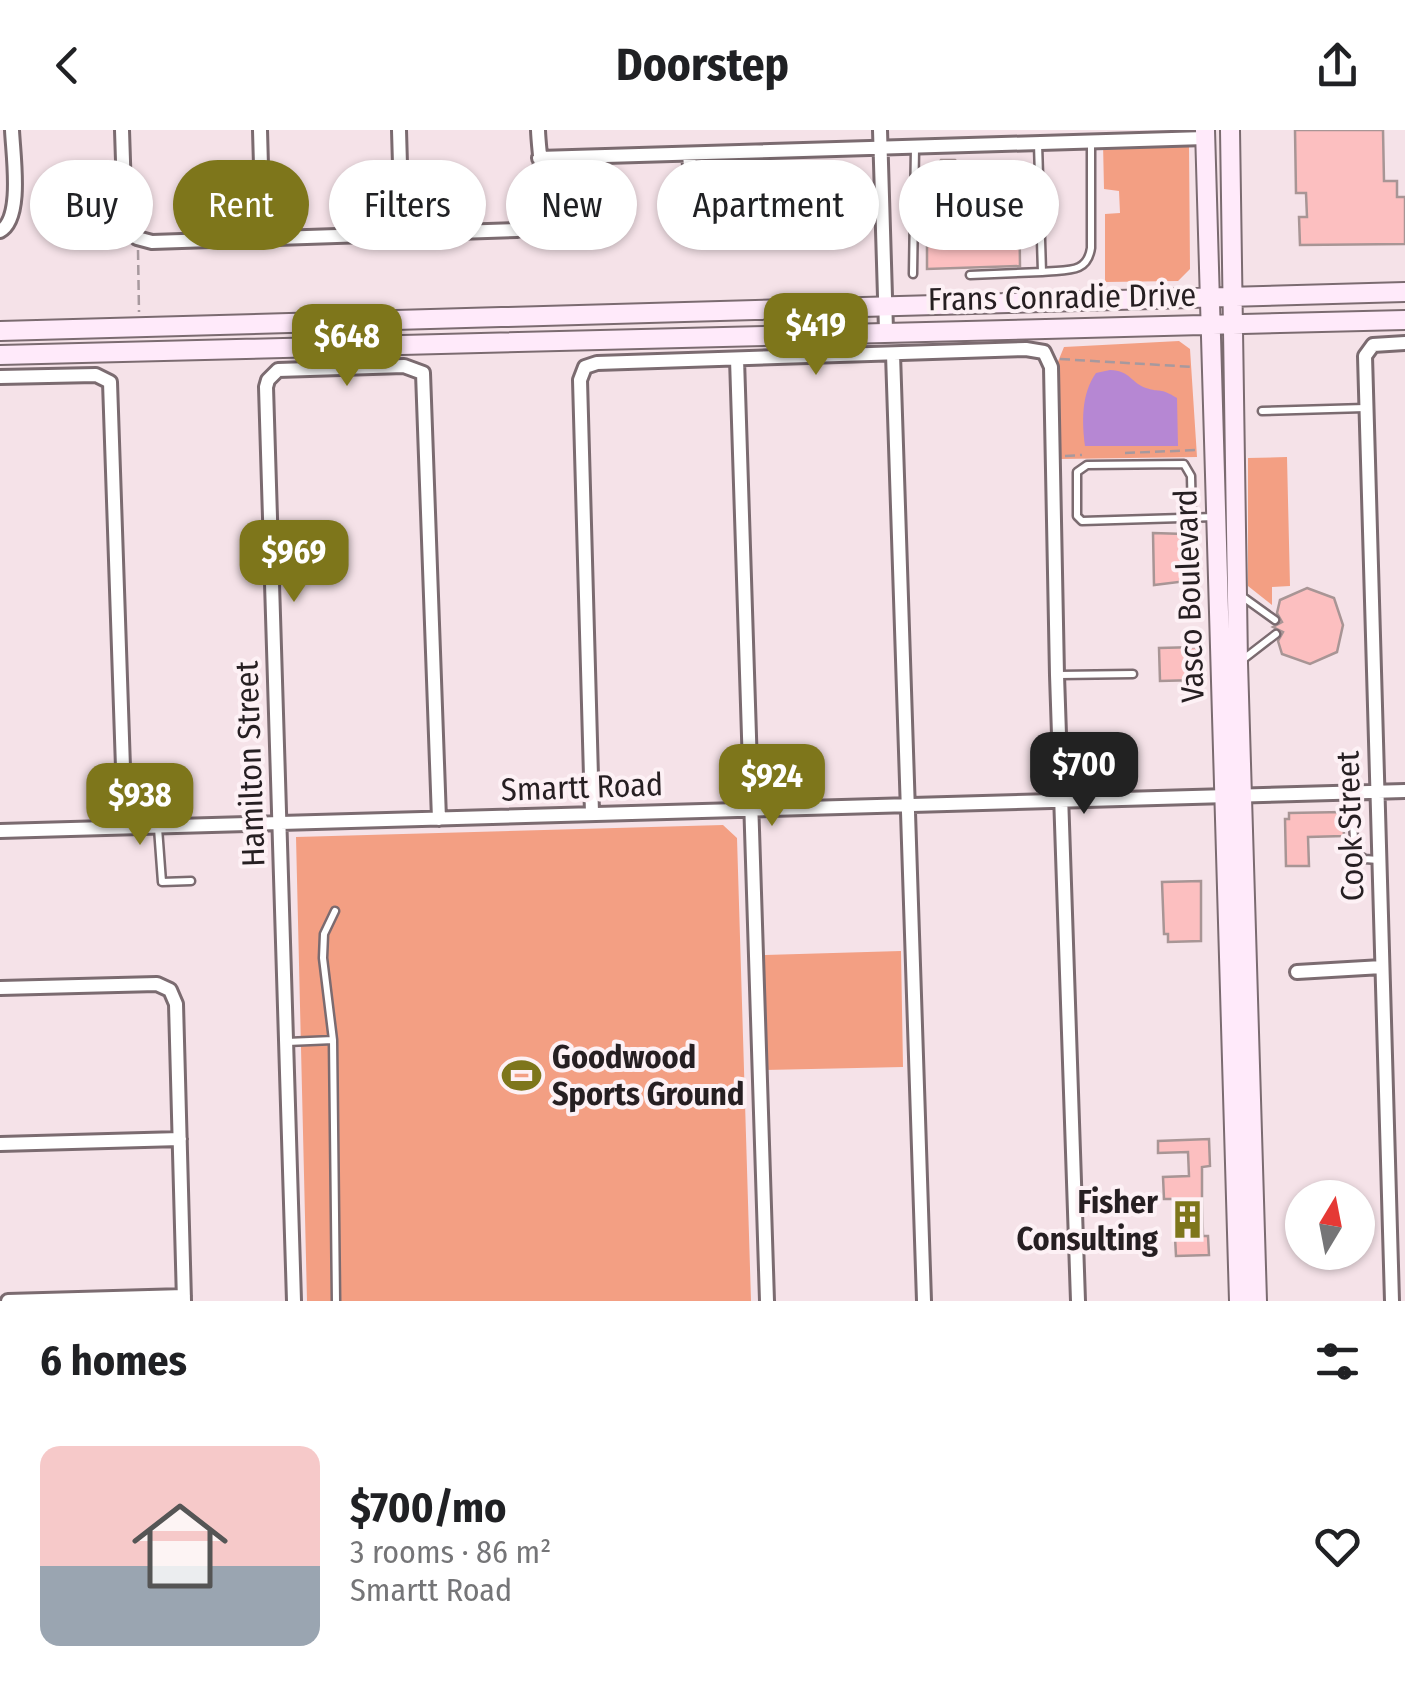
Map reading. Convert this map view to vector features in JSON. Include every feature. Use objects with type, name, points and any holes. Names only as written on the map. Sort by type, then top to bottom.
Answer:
[{"type":"main road","name":"Vasco Boulevard","points":[[1230,130],[1238,594],[1233,795],[1239,1301]]},
{"type":"main road","name":"Vasco Boulevard","points":[[1205,134],[1216,517],[1257,1301]]},
{"type":"main road","name":"Frans Conradie Drive","points":[[0,331],[1405,292]]},
{"type":"main road","name":"Frans Conradie Drive","points":[[0,355],[1405,320]]},
{"type":"street","points":[[0,231],[10,223],[14,209],[12,130]]},
{"type":"street","points":[[122,130],[123,160]]},
{"type":"street","points":[[260,130],[261,160]]},
{"type":"street","points":[[399,130],[400,160]]},
{"type":"street","points":[[486,230],[522,228],[539,209],[538,130]]},
{"type":"street","points":[[880,130],[886,330]]},
{"type":"street","points":[[539,158],[880,150],[1205,134]]},
{"type":"street","points":[[689,154],[689,160]]},
{"type":"street","name":"Cook Street","points":[[1392,1301],[1365,356],[1368,349],[1378,344],[1405,343]]},
{"type":"street","points":[[893,354],[924,1301]]},
{"type":"street","points":[[592,814],[580,380],[585,367],[598,362],[893,354],[1047,355],[1078,1301]]},
{"type":"street","points":[[737,359],[766,1301]]},
{"type":"street","name":"Hamilton Street","points":[[294,1301],[268,380],[278,370],[404,366],[419,370],[424,380],[439,819]]},
{"type":"street","points":[[0,377],[96,375],[106,378],[112,394],[124,827]]},
{"type":"street","name":"Smartt Road","points":[[0,831],[1405,791]]},
{"type":"street","points":[[1296,972],[1382,967]]},
{"type":"street","points":[[0,988],[164,985],[176,1004],[180,1139],[184,1298],[8,1301]]},
{"type":"street","points":[[0,1144],[180,1139]]},
{"type":"lane","points":[[970,275],[1082,268],[1090,258],[1091,141]]},
{"type":"lane","points":[[1038,142],[1042,272]]},
{"type":"lane","points":[[913,274],[915,148]]},
{"type":"lane","points":[[1262,411],[1366,408]]},
{"type":"lane","points":[[1192,518],[1191,476],[1184,464],[1086,465],[1078,472],[1077,516],[1082,521],[1192,518],[1216,517]]},
{"type":"lane","points":[[1238,594],[1275,620]]},
{"type":"lane","points":[[1238,663],[1276,634]]},
{"type":"lane","points":[[1057,676],[1134,674]]},
{"type":"lane","points":[[1351,793],[1355,853],[1378,860]]},
{"type":"lane","points":[[158,826],[162,882],[191,881]]},
{"type":"lane","points":[[335,911],[324,934],[323,958],[333,1040],[336,1301]]},
{"type":"lane","points":[[286,1042],[333,1040]]},
{"type":"path","points":[[139,250],[139,313]]},
{"type":"path","points":[[1047,355],[1194,367]]},
{"type":"shaded area","points":[[1103,143],[1189,143],[1190,269],[1178,281],[1105,282],[1105,214],[1120,213],[1119,191],[1104,189]]},
{"type":"shaded area","points":[[1179,341],[1190,349],[1197,457],[1060,459],[1057,364],[1064,347]]},
{"type":"shaded area","points":[[1110,370],[1177,398],[1178,446],[1085,446],[1085,399],[1096,373]]},
{"type":"shaded area","points":[[1287,457],[1290,586],[1272,587],[1272,605],[1248,586],[1248,458]]},
{"type":"shaded area","name":"Goodwood Sports Ground","points":[[723,825],[737,838],[751,1301],[307,1301],[296,837]]},
{"type":"shaded area","points":[[901,951],[903,1067],[765,1070],[765,955]]},
{"type":"building","points":[[1295,130],[1383,130],[1384,181],[1397,181],[1397,197],[1405,197],[1405,244],[1300,245],[1299,217],[1307,217],[1306,193],[1296,193]]},
{"type":"building","points":[[927,250],[1020,250],[1020,266],[927,269]]},
{"type":"building","points":[[1153,533],[1185,534],[1187,581],[1154,585]]},
{"type":"building","points":[[1307,588],[1334,598],[1343,625],[1337,652],[1310,664],[1282,654],[1278,641],[1283,632],[1273,627],[1282,622],[1277,613],[1280,600]]},
{"type":"building","points":[[1197,647],[1198,680],[1160,681],[1159,648]]},
{"type":"building","points":[[1343,812],[1344,836],[1308,837],[1309,866],[1286,866],[1285,819],[1289,819],[1289,813]]},
{"type":"building","points":[[1201,881],[1201,941],[1168,942],[1168,934],[1164,934],[1162,882]]},
{"type":"building","points":[[1209,1139],[1210,1166],[1202,1167],[1202,1198],[1203,1236],[1208,1236],[1209,1255],[1176,1256],[1173,1199],[1164,1199],[1163,1177],[1189,1176],[1188,1152],[1158,1153],[1158,1141]]},
{"type":"place","name":"Goodwood Sports Ground","points":[[522,1075]]},
{"type":"place","name":"Fisher Consulting","points":[[1188,1220]]}]
